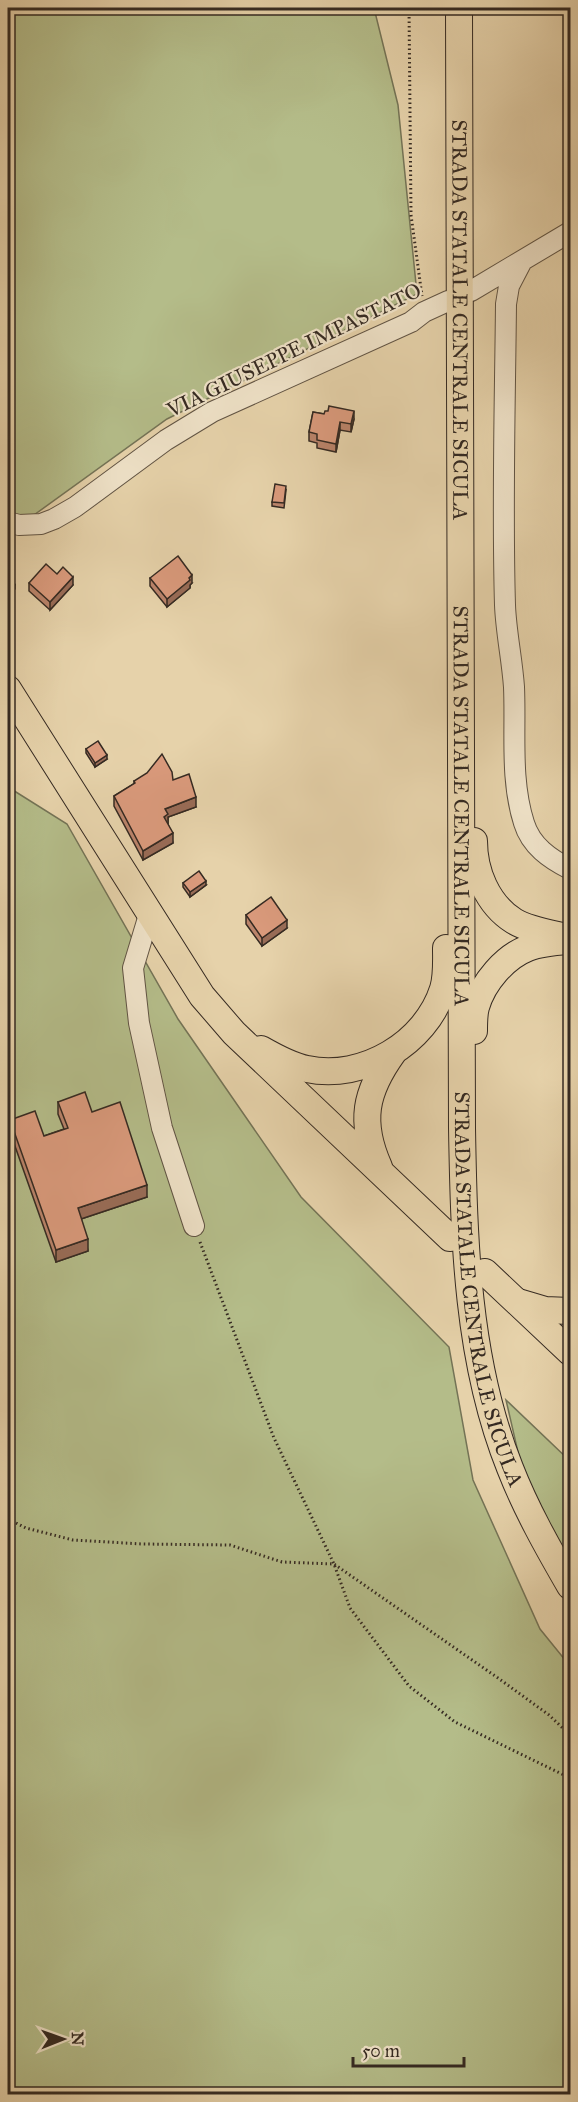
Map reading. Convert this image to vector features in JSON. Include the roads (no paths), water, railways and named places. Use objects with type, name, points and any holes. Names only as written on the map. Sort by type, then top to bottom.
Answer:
[{"type":"main road","name":"STRADA STATALE CENTRALE SICULA","points":[[459,8],[465,1248],[472,1306],[488,1396],[510,1468],[542,1535],[570,1586]]},
{"type":"main road","points":[[461,609],[473,675],[474,850],[477,870],[490,897],[501,911],[528,927],[570,939]]},
{"type":"main road","points":[[8,689],[202,996],[234,1033],[450,1238]]},
{"type":"main road","points":[[382,1172],[371,1148],[367,1119],[369,1095],[378,1073],[393,1053],[429,1017],[443,989],[446,963],[448,772],[461,699]]},
{"type":"main road","points":[[488,1396],[476,1207],[474,1030],[476,1007],[484,988],[496,972],[512,957],[528,948],[570,939]]},
{"type":"main road","points":[[234,1033],[279,1059],[307,1069],[329,1071],[348,1069],[374,1062],[393,1053]]},
{"type":"main road","points":[[484,1272],[570,1352]]},
{"type":"main road","points":[[515,1302],[545,1310],[570,1311]]},
{"type":"street","points":[[471,291],[570,232]]},
{"type":"street","points":[[522,261],[509,286],[506,304],[504,479],[506,608],[514,685],[516,785],[524,824],[534,842],[544,854],[570,870]]},
{"type":"street","name":"VIA GIUSEPPE IMPASTATO","points":[[8,522],[19,525],[41,524],[54,519],[75,507],[166,440],[212,412],[411,322],[424,312],[448,301]]},
{"type":"street","points":[[149,915],[133,968],[139,1023],[162,1128],[194,1226]]}]
